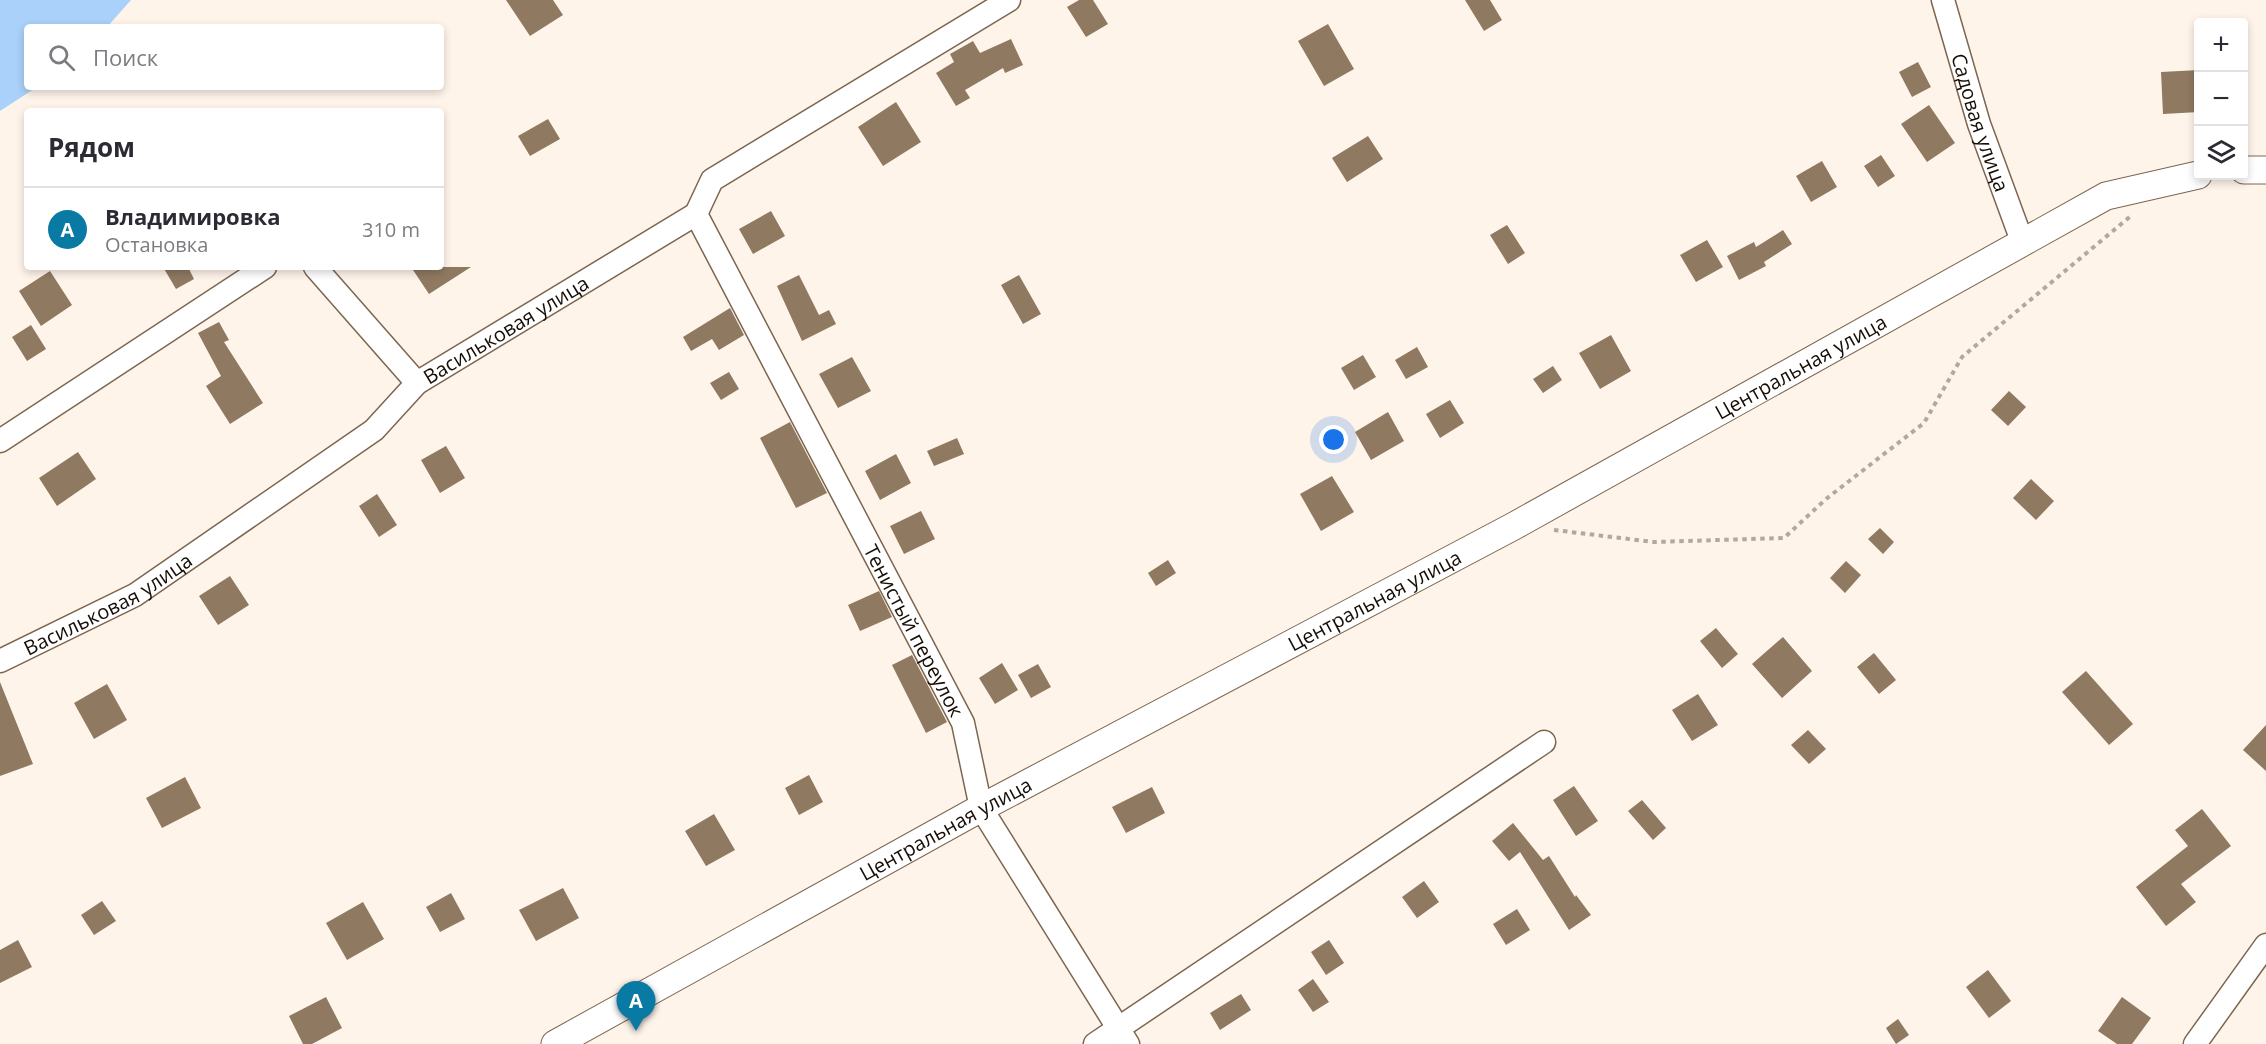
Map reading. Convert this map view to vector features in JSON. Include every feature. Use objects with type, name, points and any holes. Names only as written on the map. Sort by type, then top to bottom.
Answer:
[{"type":"street","points":[[696,214],[712,180],[1009,0]]},
{"type":"street","name":"Садовая улица","points":[[1943,0],[1979,124],[2022,241]]},
{"type":"street","points":[[2248,170],[2266,170]]},
{"type":"street","name":"Центральная улица","points":[[555,1044],[981,808],[1514,526],[2106,196],[2194,176]]},
{"type":"street","name":"Васильковая улица","points":[[0,661],[135,595],[374,430],[417,383],[696,214]]},
{"type":"street","name":"Тенистый переулок","points":[[696,214],[963,723],[981,808],[1123,1036]]},
{"type":"street","points":[[0,441],[260,270]]},
{"type":"street","points":[[318,270],[417,383]]},
{"type":"street","points":[[1095,1044],[1123,1036],[1544,742]]},
{"type":"street","points":[[2195,1044],[2266,945]]},
{"type":"path","points":[[1549,530],[1654,542],[1784,538],[1826,498],[1924,423],[1962,357],[2139,209]]},
{"type":"water","points":[[0,0],[131,0],[110,24],[24,24],[24,90],[32,90],[0,111]]},
{"type":"building","points":[[506,0],[553,0],[563,15],[530,36]]},
{"type":"building","points":[[1079,0],[1093,0],[1108,24],[1086,37],[1067,7]]},
{"type":"building","points":[[1465,0],[1490,0],[1502,20],[1484,31]]},
{"type":"building","points":[[1328,24],[1354,69],[1324,86],[1298,41]]},
{"type":"building","points":[[1011,39],[1023,65],[1005,73],[1003,68],[965,90],[970,98],[956,106],[936,73],[954,62],[950,54],[973,41],[980,53]]},
{"type":"building","points":[[1918,62],[1931,87],[1912,97],[1899,72]]},
{"type":"building","points":[[2194,70],[2194,112],[2163,114],[2161,72]]},
{"type":"building","points":[[896,102],[921,142],[883,166],[858,127]]},
{"type":"building","points":[[1929,105],[1955,143],[1927,162],[1901,124]]},
{"type":"building","points":[[548,119],[560,139],[530,156],[518,136]]},
{"type":"building","points":[[1368,136],[1383,159],[1347,182],[1332,158]]},
{"type":"building","points":[[1881,155],[1895,176],[1878,187],[1864,166]]},
{"type":"building","points":[[1822,161],[1837,187],[1811,202],[1796,176]]},
{"type":"building","points":[[771,211],[785,236],[753,254],[739,229]]},
{"type":"building","points":[[1507,225],[1525,253],[1508,264],[1490,235]]},
{"type":"building","points":[[1783,230],[1792,244],[1764,262],[1766,266],[1739,280],[1727,256],[1754,242],[1756,247]]},
{"type":"building","points":[[1707,240],[1723,267],[1696,282],[1680,255]]},
{"type":"building","points":[[471,267],[429,294],[413,270]]},
{"type":"building","points":[[165,270],[190,270],[194,279],[176,289]]},
{"type":"building","points":[[50,271],[72,305],[41,326],[19,291]]},
{"type":"building","points":[[799,275],[819,315],[829,310],[836,324],[802,341],[777,286]]},
{"type":"building","points":[[1019,275],[1041,314],[1023,324],[1001,285]]},
{"type":"building","points":[[730,308],[744,335],[719,350],[712,339],[691,351],[683,337]]},
{"type":"building","points":[[219,322],[229,340],[224,342],[263,403],[230,424],[206,386],[221,376],[198,333]]},
{"type":"building","points":[[31,325],[46,349],[27,361],[12,337]]},
{"type":"building","points":[[1611,335],[1631,371],[1600,389],[1579,353]]},
{"type":"building","points":[[1417,347],[1428,367],[1406,379],[1395,360]]},
{"type":"building","points":[[1363,355],[1376,377],[1354,390],[1341,368]]},
{"type":"building","points":[[852,357],[871,391],[838,408],[819,374]]},
{"type":"building","points":[[1553,366],[1562,380],[1543,393],[1533,379]]},
{"type":"building","points":[[729,372],[739,389],[721,400],[710,383]]},
{"type":"building","points":[[2009,391],[2026,407],[2008,426],[1991,410]]},
{"type":"building","points":[[1450,400],[1464,423],[1440,438],[1426,414]]},
{"type":"building","points":[[1388,412],[1404,441],[1371,460],[1355,432]]},
{"type":"building","points":[[790,422],[827,493],[796,508],[760,438]]},
{"type":"building","points":[[957,438],[964,454],[934,466],[927,451]]},
{"type":"building","points":[[446,446],[465,478],[440,493],[421,460]]},
{"type":"building","points":[[78,452],[96,479],[57,506],[39,478]]},
{"type":"building","points":[[896,454],[911,483],[880,500],[865,471]]},
{"type":"building","points":[[1332,476],[1354,512],[1321,531],[1300,494]]},
{"type":"building","points":[[2031,479],[2054,501],[2036,520],[2013,498]]},
{"type":"building","points":[[377,494],[397,525],[379,537],[359,506]]},
{"type":"building","points":[[921,511],[935,539],[904,554],[890,526]]},
{"type":"building","points":[[1880,528],[1894,542],[1883,554],[1868,539]]},
{"type":"building","points":[[1168,560],[1176,573],[1156,586],[1148,573]]},
{"type":"building","points":[[1846,561],[1861,575],[1845,593],[1830,578]]},
{"type":"building","points":[[230,576],[249,605],[218,625],[199,596]]},
{"type":"building","points":[[879,591],[892,617],[860,631],[848,605]]},
{"type":"building","points":[[1716,628],[1738,654],[1722,668],[1700,641]]},
{"type":"building","points":[[1783,637],[1812,671],[1782,698],[1752,664]]},
{"type":"building","points":[[1874,653],[1896,680],[1879,694],[1857,667]]},
{"type":"building","points":[[912,655],[947,722],[926,733],[892,665]]},
{"type":"building","points":[[1002,663],[1018,690],[995,704],[979,678]]},
{"type":"building","points":[[1038,664],[1051,687],[1031,698],[1018,675]]},
{"type":"building","points":[[2086,671],[2133,724],[2109,745],[2062,692]]},
{"type":"building","points":[[0,682],[33,764],[0,776]]},
{"type":"building","points":[[107,684],[127,720],[94,739],[74,703]]},
{"type":"building","points":[[1698,694],[1718,725],[1692,741],[1672,710]]},
{"type":"building","points":[[2266,725],[2266,771],[2243,750]]},
{"type":"building","points":[[1808,730],[1826,749],[1809,764],[1791,745]]},
{"type":"building","points":[[809,775],[823,802],[799,815],[785,788]]},
{"type":"building","points":[[185,777],[201,808],[162,828],[146,798]]},
{"type":"building","points":[[1574,786],[1598,821],[1576,836],[1553,800]]},
{"type":"building","points":[[1152,787],[1165,813],[1126,833],[1112,807]]},
{"type":"building","points":[[1642,800],[1666,828],[1653,840],[1628,811]]},
{"type":"building","points":[[2202,809],[2231,846],[2181,884],[2196,902],[2166,926],[2136,887],[2188,846],[2175,830]]},
{"type":"building","points":[[714,814],[735,850],[706,866],[685,831]]},
{"type":"building","points":[[1513,823],[1543,860],[1549,856],[1575,897],[1576,895],[1591,915],[1569,930],[1520,852],[1509,861],[1492,841]]},
{"type":"building","points":[[1424,881],[1439,902],[1417,918],[1402,897]]},
{"type":"building","points":[[563,888],[579,918],[536,941],[519,910]]},
{"type":"building","points":[[451,893],[465,919],[440,932],[426,907]]},
{"type":"building","points":[[102,901],[116,921],[94,935],[81,915]]},
{"type":"building","points":[[363,902],[384,939],[347,960],[326,923]]},
{"type":"building","points":[[1517,909],[1530,930],[1506,945],[1493,924]]},
{"type":"building","points":[[18,940],[32,967],[0,983],[0,950]]},
{"type":"building","points":[[1329,940],[1344,963],[1326,975],[1311,952]]},
{"type":"building","points":[[1988,970],[2011,1001],[1989,1018],[1966,987]]},
{"type":"building","points":[[1313,979],[1329,1002],[1313,1012],[1298,990]]},
{"type":"building","points":[[1241,994],[1251,1010],[1220,1030],[1210,1013]]},
{"type":"building","points":[[326,997],[342,1028],[312,1044],[303,1044],[289,1016]]},
{"type":"building","points":[[2122,997],[2151,1018],[2132,1044],[2117,1044],[2098,1031]]},
{"type":"building","points":[[1898,1019],[1909,1035],[1896,1044],[1886,1028]]},
{"type":"place","name":"Владимировка","points":[[636,1031]]}]
